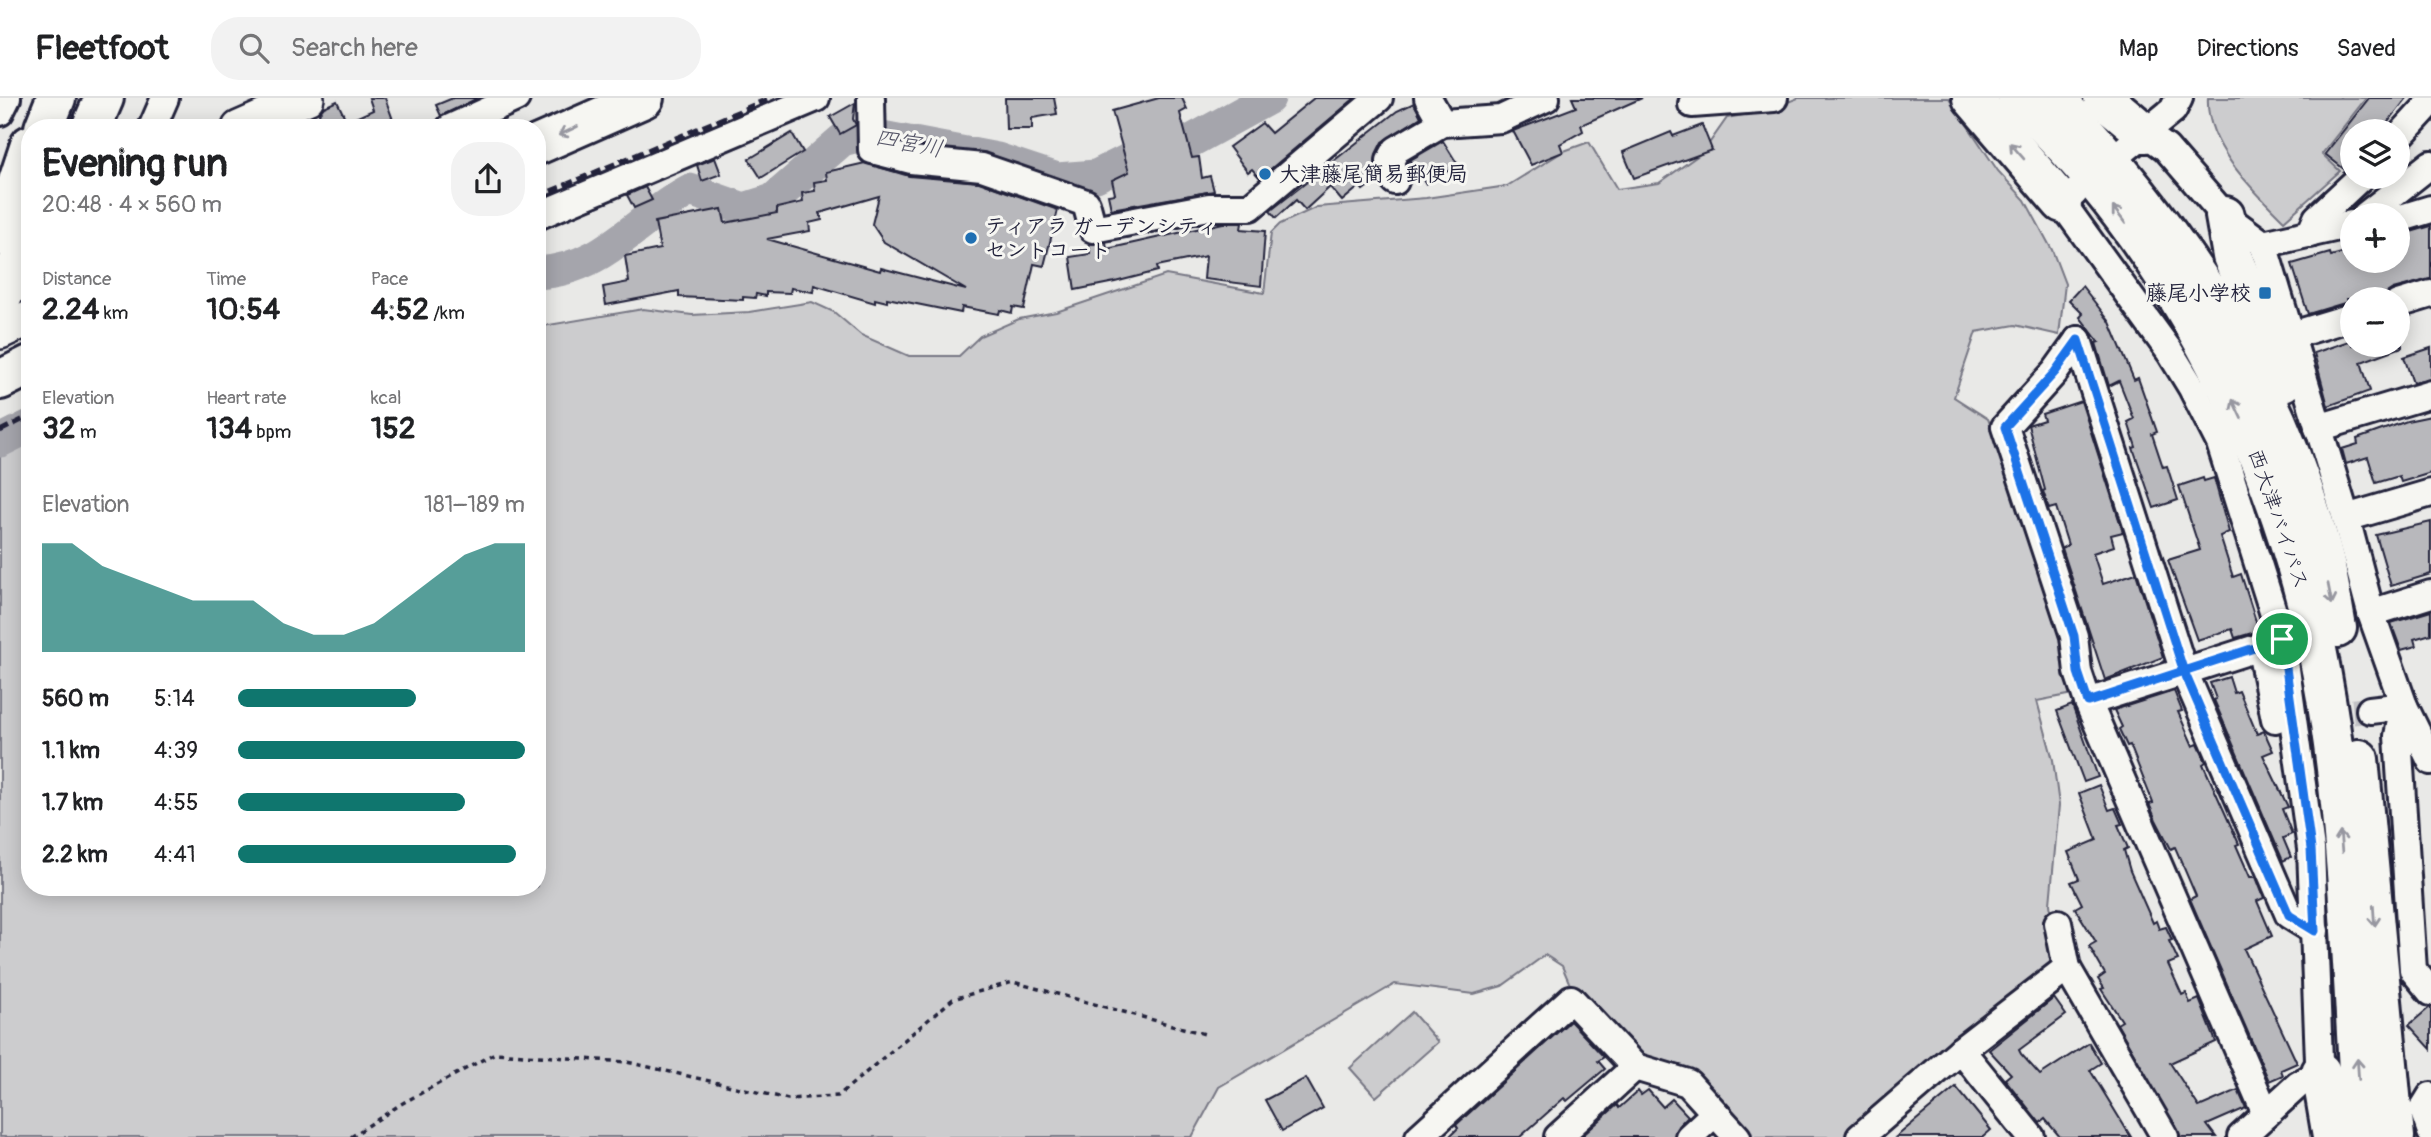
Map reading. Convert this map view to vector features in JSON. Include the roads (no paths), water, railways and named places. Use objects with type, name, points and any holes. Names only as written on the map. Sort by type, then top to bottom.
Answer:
[{"type":"highway","points":[[38,119],[45,98]]},
{"type":"highway","points":[[48,119],[56,98]]},
{"type":"highway","points":[[78,119],[86,98]]},
{"type":"highway","points":[[95,119],[104,98]]},
{"type":"highway","points":[[534,119],[580,98]]},
{"type":"highway","points":[[546,141],[644,98]]},
{"type":"highway","points":[[1972,98],[2070,196]]},
{"type":"highway","name":"西大津バイパス","points":[[2017,98],[2101,191],[2169,285],[2218,370],[2250,437],[2286,533],[2317,655],[2334,764],[2362,1137]]},
{"type":"highway","name":"西大津バイパス","points":[[2055,98],[2131,183],[2190,262],[2222,312],[2333,532],[2358,750],[2395,1137]]},
{"type":"highway","points":[[2103,98],[2135,142]]},
{"type":"highway","points":[[0,236],[21,172]]},
{"type":"highway","points":[[0,236],[21,186]]},
{"type":"highway","points":[[2225,216],[2232,256],[2277,363],[2322,517],[2333,532]]},
{"type":"highway","points":[[12,304],[21,270]]},
{"type":"highway","points":[[0,367],[21,356]]},
{"type":"highway","points":[[0,380],[21,370]]},
{"type":"highway","points":[[2321,1072],[2332,1137]]},
{"type":"main road","points":[[259,119],[307,98]]},
{"type":"main road","points":[[0,332],[12,304]]},
{"type":"street","points":[[0,112],[7,98]]},
{"type":"street","points":[[156,119],[165,98]]},
{"type":"street","points":[[470,119],[516,98]]},
{"type":"street","points":[[546,212],[816,98]]},
{"type":"street","points":[[871,98],[872,150],[912,160],[982,167],[1086,203],[1093,229],[1209,207],[1250,207],[1378,98]]},
{"type":"street","points":[[1428,98],[1441,124]]},
{"type":"street","points":[[1395,181],[1390,161],[1396,150],[1441,124],[1501,119],[1546,98]]},
{"type":"street","points":[[1692,104],[1774,98]]},
{"type":"street","points":[[2135,142],[2173,110],[2179,98]]},
{"type":"street","points":[[2410,125],[2431,102]]},
{"type":"street","points":[[2135,142],[2166,148],[2225,216],[2263,244],[2318,428],[2333,532],[2371,613],[2404,706],[2431,761]]},
{"type":"street","points":[[2381,203],[2431,164]]},
{"type":"street","points":[[2310,234],[2316,218],[2348,189]]},
{"type":"street","points":[[2070,196],[2170,352],[2220,443],[2271,643],[2311,849],[2321,1072],[2315,1137]]},
{"type":"street","points":[[2410,215],[2431,209]]},
{"type":"street","points":[[2263,244],[2340,227]]},
{"type":"street","points":[[2410,300],[2431,294]]},
{"type":"street","points":[[2290,336],[2340,321]]},
{"type":"street","points":[[2266,1114],[2088,702],[2078,672],[2074,636],[2005,427],[2055,372],[2078,340],[2183,669],[2289,915],[2315,931]]},
{"type":"street","points":[[2318,428],[2431,394]]},
{"type":"street","points":[[2333,532],[2431,493]]},
{"type":"street","points":[[2371,613],[2431,594]]},
{"type":"street","points":[[2088,702],[2183,669],[2271,643]]},
{"type":"street","points":[[2271,643],[2275,719]]},
{"type":"street","points":[[2370,710],[2404,706]]},
{"type":"street","points":[[2404,706],[2398,736],[2413,970],[2431,992]]},
{"type":"street","points":[[2058,923],[2067,968],[2165,1137]]},
{"type":"street","points":[[1874,1132],[1961,1051],[2067,968]]},
{"type":"street","points":[[1419,1137],[1571,999],[1635,1067],[1688,1083],[1737,1137]]},
{"type":"street","points":[[1961,1051],[2031,1137]]},
{"type":"street","points":[[1558,1137],[1635,1067]]},
{"type":"street","points":[[2241,1137],[2298,1085],[2321,1072]]},
{"type":"street","points":[[2431,1096],[2423,1109],[2431,1132]]},
{"type":"street","points":[[1689,1137],[1715,1113]]},
{"type":"waterway","name":"四宮川","points":[[546,272],[582,263],[601,253],[690,190],[744,209],[773,200],[842,140],[866,134],[997,159],[1057,179],[1096,176],[1128,160],[1180,147],[1269,98]]},
{"type":"waterway","name":"四宮川","points":[[0,441],[21,430]]},
{"type":"tunnel","points":[[2275,719],[2370,710]]},
{"type":"railway","points":[[546,193],[770,98]]},
{"type":"railway","points":[[0,431],[21,420]]},
{"type":"place","name":"大津藤尾簡易郵便局","points":[[1265,174]]},
{"type":"place","name":"ティアラ ガーデンシティ セントコート","points":[[971,238]]},
{"type":"place","name":"藤尾小学校","points":[[2265,293]]}]
